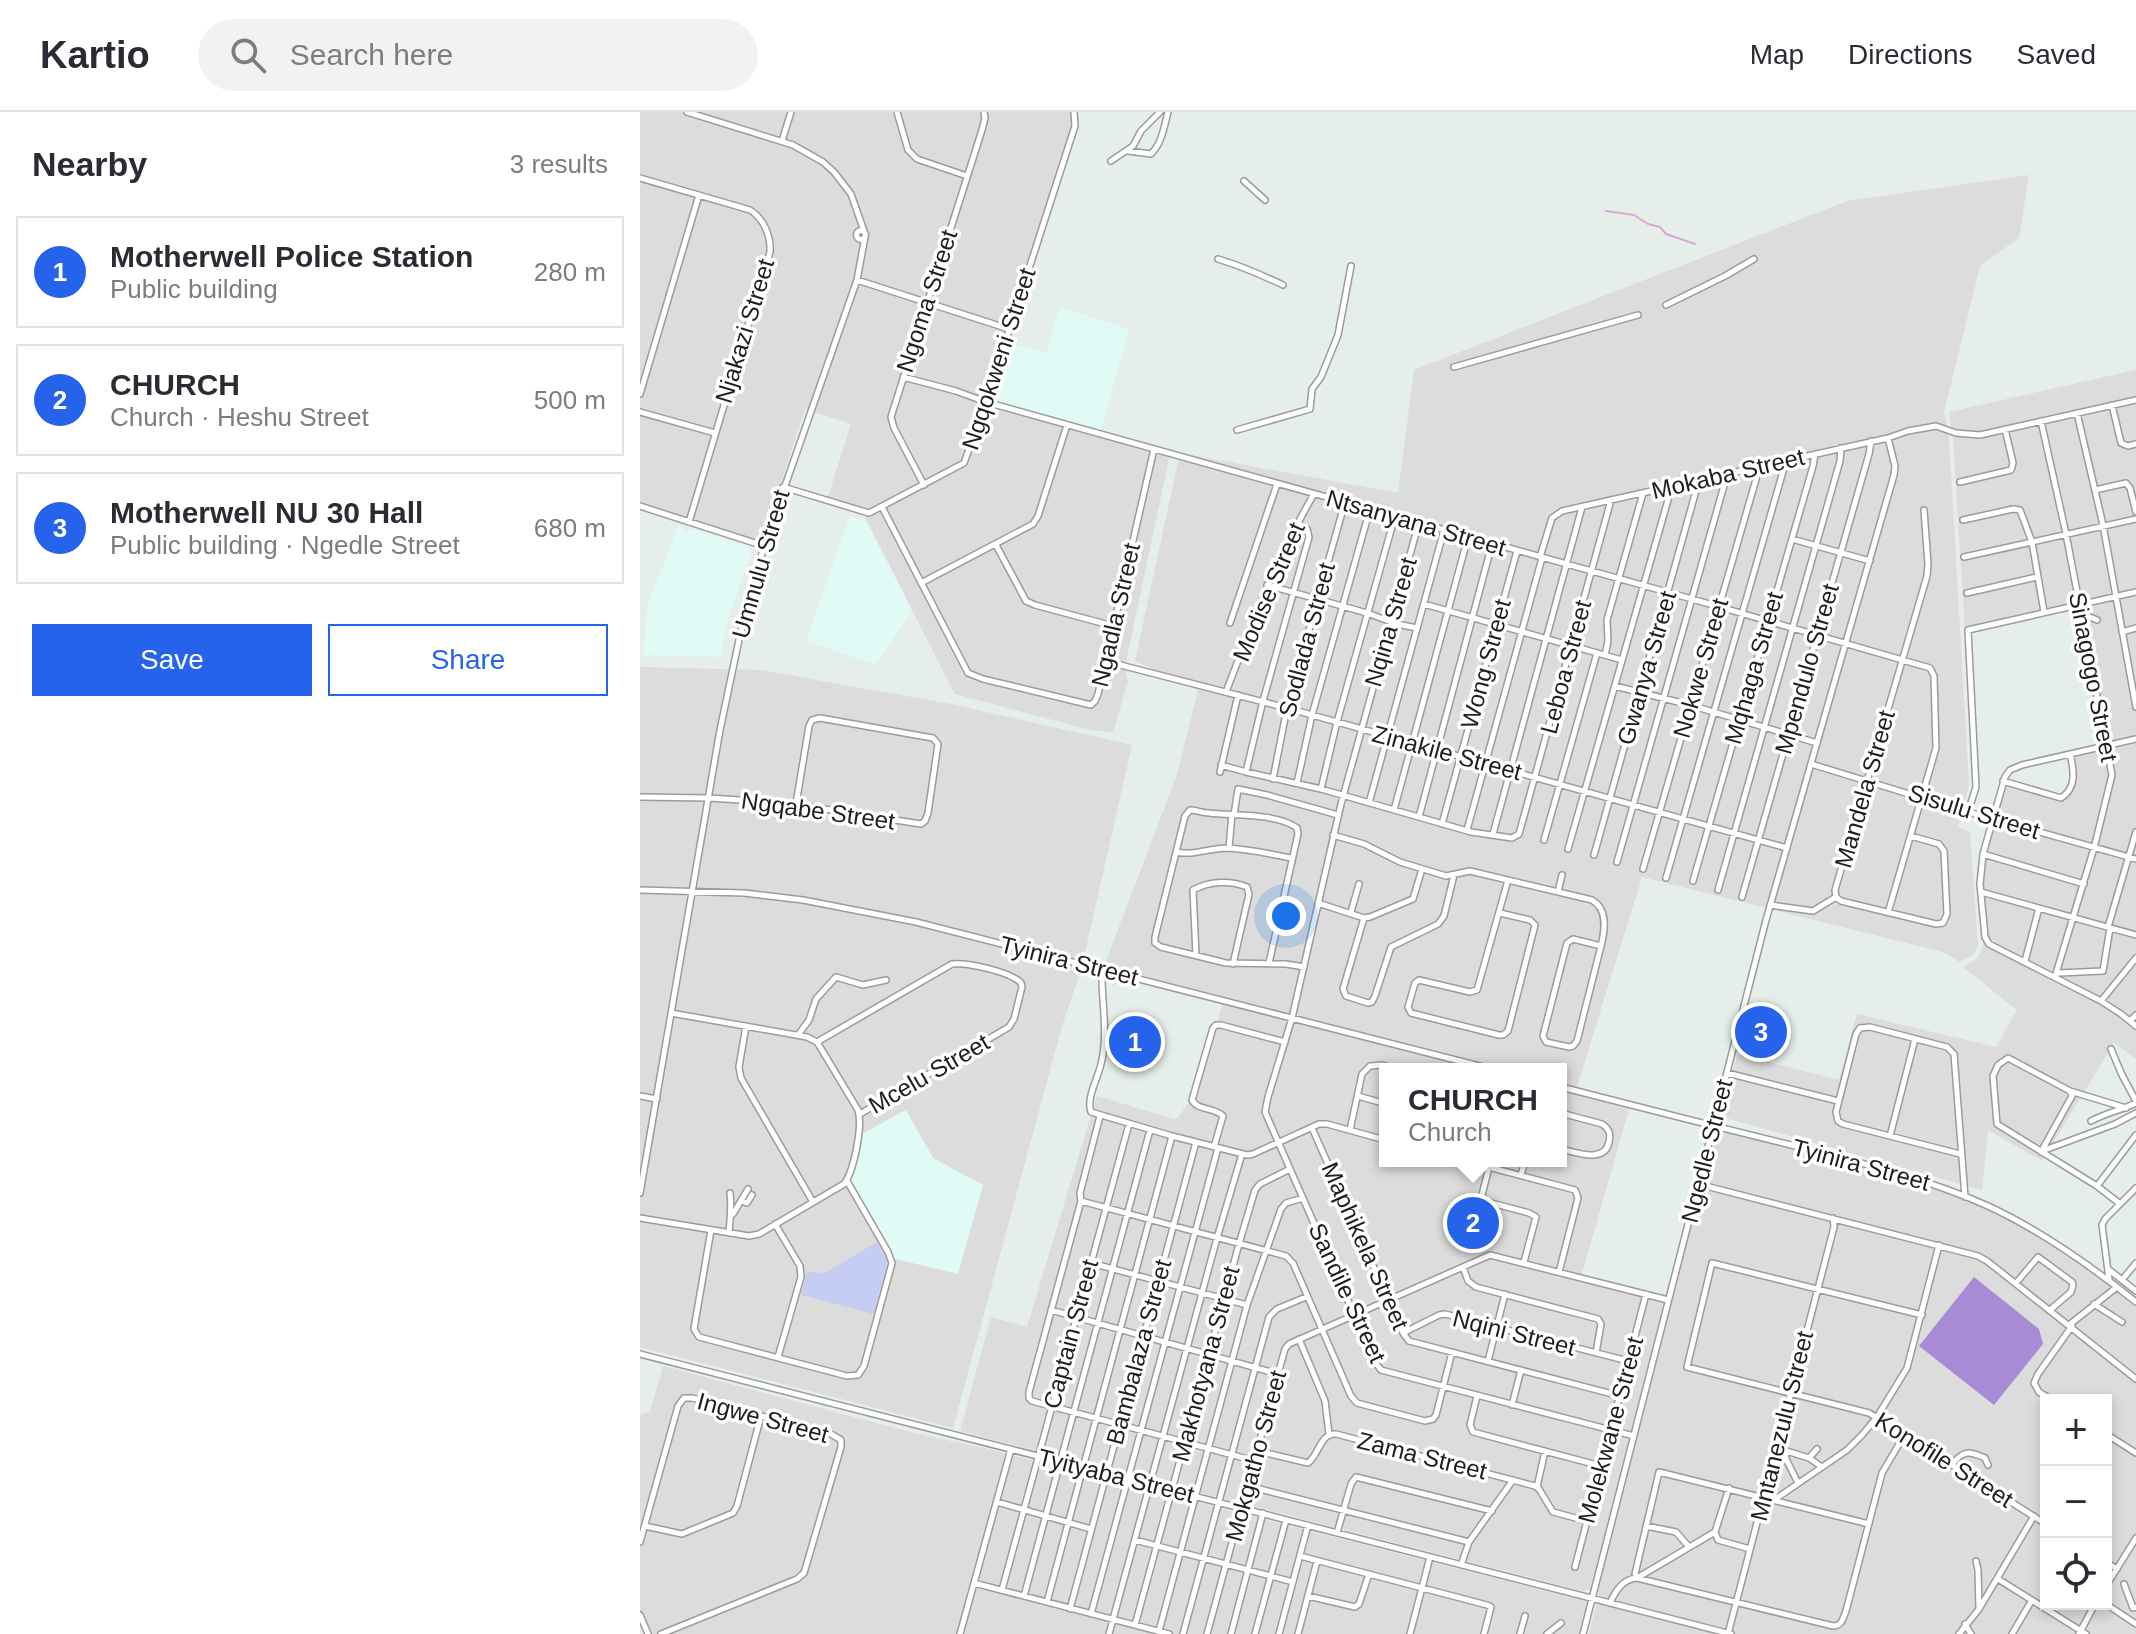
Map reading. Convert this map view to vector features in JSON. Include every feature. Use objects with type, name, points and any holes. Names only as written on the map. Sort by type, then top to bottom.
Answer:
[{"type":"street","name":"Umnulu Street","points":[[640,1193],[734,660],[764,546],[857,280],[863,247],[861,222],[851,194],[834,172],[808,152],[687,112]]},
{"type":"street","points":[[782,141],[791,112]]},
{"type":"street","points":[[897,112],[911,155],[967,176]]},
{"type":"street","name":"Ngoma Street","points":[[924,485],[891,417],[984,123],[984,112]]},
{"type":"street","name":"Ngqokweni Street","points":[[783,487],[866,513],[964,463],[1075,126],[1074,112]]},
{"type":"street","points":[[1111,161],[1133,146],[1141,131],[1160,112]]},
{"type":"street","points":[[1128,151],[1151,154],[1155,151],[1164,132],[1168,112]]},
{"type":"street","name":"Njakazi Street","points":[[640,178],[754,212],[770,241],[770,252],[689,522]]},
{"type":"street","points":[[1244,181],[1265,200]]},
{"type":"street","points":[[640,394],[699,195]]},
{"type":"street","points":[[1218,259],[1283,285]]},
{"type":"street","points":[[1666,305],[1754,259]]},
{"type":"street","points":[[1237,430],[1310,409],[1312,389],[1321,377],[1338,335],[1351,266]]},
{"type":"street","points":[[857,280],[1009,329]]},
{"type":"street","points":[[1454,367],[1638,315]]},
{"type":"street","name":"Ntsanyana Street","points":[[903,377],[1930,668],[1934,676],[1936,748],[1922,796]]},
{"type":"street","name":"Mokaba Street","points":[[1467,830],[1554,514],[1931,426],[1975,435],[2136,400]]},
{"type":"street","points":[[2112,405],[2121,443],[2128,446],[2136,444]]},
{"type":"street","points":[[640,412],[715,433]]},
{"type":"street","points":[[2077,413],[2103,525],[2136,704]]},
{"type":"street","name":"Sinagogo Street","points":[[2041,421],[2066,534],[2112,781],[2057,975]]},
{"type":"street","points":[[921,583],[1028,528],[1036,520],[1067,425]]},
{"type":"street","points":[[1960,482],[2011,470],[2013,463],[2005,429]]},
{"type":"street","name":"Ngedle Street","points":[[1583,1634],[1770,905],[1895,470],[1888,438]]},
{"type":"street","name":"Mpendulo Street","points":[[1742,897],[1871,441]]},
{"type":"street","points":[[1718,890],[1841,458],[1841,448]]},
{"type":"street","name":"Ngadla Street","points":[[882,507],[965,669],[972,676],[1091,705],[1097,698],[1154,449]]},
{"type":"street","name":"Mqhaga Street","points":[[1693,881],[1815,454]]},
{"type":"street","points":[[1666,878],[1786,461]]},
{"type":"street","name":"Nokwe Street","points":[[1643,869],[1757,476],[1757,467]]},
{"type":"street","points":[[1617,862],[1727,475]]},
{"type":"street","name":"Gwanya Street","points":[[1594,855],[1699,480]]},
{"type":"street","points":[[2095,490],[2126,483],[2136,512]]},
{"type":"street","points":[[1230,623],[1277,484]]},
{"type":"street","points":[[1568,849],[1672,486]]},
{"type":"street","points":[[1605,655],[1608,641],[1606,625],[1643,493]]},
{"type":"street","name":"Modise Street","points":[[1226,692],[1267,585],[1314,494]]},
{"type":"street","name":"Leboa Street","points":[[1493,834],[1512,838],[1519,834],[1611,500]]},
{"type":"street","name":"Sodlada Street","points":[[1273,779],[1287,708],[1345,502]]},
{"type":"street","points":[[640,506],[764,546]]},
{"type":"street","points":[[1238,695],[1220,768],[1297,783],[1442,824],[1493,834],[1582,507]]},
{"type":"street","points":[[1297,783],[1312,715],[1370,509]]},
{"type":"street","points":[[1963,520],[2017,509],[2023,513],[2032,542],[2044,612]]},
{"type":"street","name":"Mandela Street","points":[[1911,836],[1939,844],[1943,849],[1945,921],[1938,925],[1841,901],[1836,897],[1835,890],[1927,576],[1924,510]]},
{"type":"street","points":[[1321,789],[1395,516]]},
{"type":"street","points":[[1964,557],[2136,519]]},
{"type":"street","name":"Nqina Street","points":[[1318,903],[1343,796],[1419,522]]},
{"type":"street","points":[[1246,772],[1309,537],[1307,529],[1297,523]]},
{"type":"street","points":[[1369,803],[1444,530]]},
{"type":"street","points":[[1394,810],[1468,537]]},
{"type":"street","points":[[1792,539],[1870,561]]},
{"type":"street","points":[[1419,817],[1492,544]]},
{"type":"street","points":[[996,545],[1026,601],[1113,626]]},
{"type":"street","name":"Wong Street","points":[[1442,824],[1517,551]]},
{"type":"street","points":[[1967,593],[2037,577]]},
{"type":"street","points":[[1267,585],[1417,628]]},
{"type":"street","points":[[1968,812],[1976,787],[1968,630],[2136,592]]},
{"type":"street","points":[[1424,604],[1622,660]]},
{"type":"street","points":[[2080,613],[2097,620]]},
{"type":"street","points":[[2122,632],[2136,628]]},
{"type":"street","points":[[1544,840],[1597,653]]},
{"type":"street","name":"Zinakile Street","points":[[1105,661],[1263,701],[1787,848]]},
{"type":"street","points":[[1615,686],[1817,743]]},
{"type":"street","name":"Ngqabe Street","points":[[640,797],[796,804],[921,824],[928,813],[939,747],[936,741],[927,737],[820,718],[812,720],[796,804]]},
{"type":"street","points":[[2136,739],[2017,766],[2007,773],[1983,854],[1980,878],[1987,941],[2057,975],[2136,1026]]},
{"type":"street","points":[[2003,781],[2061,798],[2066,796],[2072,788],[2074,776],[2070,754]]},
{"type":"street","name":"Sisulu Street","points":[[1811,764],[2132,858]]},
{"type":"street","points":[[1229,848],[1238,789],[1338,815]]},
{"type":"street","points":[[1888,913],[1922,796]]},
{"type":"street","points":[[1269,963],[1297,828],[1269,819],[1188,810],[1154,940],[1161,947],[1233,964],[1269,963],[1304,967]]},
{"type":"street","points":[[2057,975],[2103,971],[2109,928],[2132,858],[2136,832]]},
{"type":"street","points":[[1333,835],[1449,877],[1470,871],[1598,903],[1605,929],[1601,946],[1575,1044],[1569,1047],[1546,1042],[1543,1036],[1567,943],[1573,939],[1601,946]]},
{"type":"street","points":[[1176,852],[1188,854],[1229,848],[1291,858]]},
{"type":"street","points":[[1983,854],[2084,884]]},
{"type":"street","points":[[1318,903],[1364,918],[1370,917],[1413,899],[1422,869]]},
{"type":"street","points":[[1364,918],[1343,989],[1346,996],[1370,1003],[1392,945],[1442,921],[1454,875]]},
{"type":"street","points":[[1558,892],[1562,875]]},
{"type":"street","points":[[1500,913],[1530,920],[1535,925],[1506,1034],[1499,1035],[1411,1013],[1408,1007],[1415,983],[1419,980],[1470,992],[1477,990],[1508,880]]},
{"type":"street","points":[[1196,955],[1193,890],[1213,883],[1241,884],[1247,887],[1249,894],[1233,964]]},
{"type":"street","points":[[1351,912],[1359,884]]},
{"type":"street","name":"Tyinira Street","points":[[640,890],[759,895],[855,908],[1468,1063]]},
{"type":"street","points":[[1981,892],[2136,935]]},
{"type":"street","points":[[1770,905],[1813,911],[1836,897]]},
{"type":"street","name":"Sandile Street","points":[[1318,903],[1292,1018],[1265,1108],[1375,1362],[1381,1370],[1634,1436]]},
{"type":"street","points":[[2025,961],[2039,908]]},
{"type":"street","points":[[2101,1001],[2136,958]]},
{"type":"street","name":"Mcelu Street","points":[[817,1042],[952,964],[961,963],[1011,975],[1021,983],[1017,1008],[1009,1027],[860,1114]]},
{"type":"street","points":[[1102,970],[1102,1058],[1088,1107],[1091,1112],[1242,1154],[1253,1154],[1323,1124],[1379,1138]]},
{"type":"street","points":[[798,1035],[809,1020],[816,999],[836,977],[863,985],[886,980]]},
{"type":"street","points":[[671,1013],[798,1035],[817,1042],[860,1114],[847,1181],[892,1263],[864,1366],[858,1375],[847,1376],[704,1339],[696,1333],[695,1323],[711,1230]]},
{"type":"street","points":[[2130,1021],[2136,1015]]},
{"type":"street","points":[[1091,1614],[1166,1342],[1223,1116],[1196,1105],[1192,1100],[1213,1028],[1221,1025],[1285,1042]]},
{"type":"street","points":[[746,1026],[739,1067],[741,1078],[813,1202]]},
{"type":"street","points":[[1960,1154],[1840,1123],[1835,1115],[1860,1028],[1870,1027],[1947,1047],[1954,1054],[1965,1197]]},
{"type":"street","points":[[1890,1136],[1915,1039]]},
{"type":"street","points":[[2091,1121],[2136,1102],[2111,1049]]},
{"type":"street","points":[[2119,1203],[2097,1186],[2000,1128],[1997,1124],[1993,1076],[1998,1065],[2008,1058],[2070,1091],[2126,1108]]},
{"type":"street","points":[[1350,1130],[1362,1074],[1366,1068],[1379,1066]]},
{"type":"street","points":[[1727,1073],[1838,1101]]},
{"type":"street","name":"Tyinira Street","points":[[1567,1089],[1931,1183],[2029,1227],[2070,1252],[2136,1302]]},
{"type":"street","points":[[2041,1152],[2072,1096],[2070,1091]]},
{"type":"street","points":[[640,1096],[657,1099]]},
{"type":"street","points":[[1358,1096],[1379,1102]]},
{"type":"street","points":[[2041,1152],[2136,1113]]},
{"type":"street","points":[[1567,1115],[1605,1126],[1610,1136],[1607,1149],[1602,1153],[1589,1155],[1567,1150]]},
{"type":"street","points":[[1100,1116],[1029,1398],[1119,1426],[1255,1461]]},
{"type":"street","name":"Captain Street","points":[[1002,1590],[1129,1124]]},
{"type":"street","name":"Maphikela Street","points":[[1312,1128],[1403,1333],[1411,1341],[1620,1396]]},
{"type":"street","points":[[1024,1596],[1150,1130]]},
{"type":"street","points":[[2097,1186],[2136,1135]]},
{"type":"street","points":[[1047,1602],[1172,1136]]},
{"type":"street","name":"Bambalaza Street","points":[[1070,1609],[1196,1142]]},
{"type":"street","points":[[1109,1634],[1242,1154]]},
{"type":"street","points":[[1524,1262],[1536,1217],[1484,1201],[1482,1195],[1489,1167],[1570,1187],[1577,1192],[1559,1272]]},
{"type":"street","points":[[1521,1175],[1523,1167]]},
{"type":"street","name":"Makhotyana Street","points":[[1135,1625],[1239,1244],[1258,1186],[1290,1169]]},
{"type":"street","points":[[640,1218],[754,1236],[847,1181]]},
{"type":"street","points":[[1698,1184],[1983,1259],[2136,1379]]},
{"type":"street","points":[[2109,1280],[2102,1225],[2136,1188]]},
{"type":"street","points":[[729,1233],[732,1215],[742,1201],[747,1203],[750,1192]]},
{"type":"street","points":[[730,1193],[732,1215]]},
{"type":"street","points":[[1159,1631],[1247,1305],[1283,1206],[1303,1198]]},
{"type":"street","points":[[1081,1201],[1283,1255],[1291,1260],[1351,1396],[1357,1403],[1428,1421],[1436,1415],[1452,1352]]},
{"type":"street","name":"Mntanezulu Street","points":[[1729,1634],[1834,1227],[1833,1218]]},
{"type":"street","points":[[775,1224],[800,1266],[801,1277],[778,1357]]},
{"type":"street","points":[[1774,1500],[1854,1444],[1877,1417],[1907,1368],[1939,1245]]},
{"type":"street","name":"Mokgatho Street","points":[[1207,1634],[1287,1346],[1490,1255],[1668,1300]]},
{"type":"street","points":[[2016,1283],[2038,1257],[2072,1282],[2071,1292],[2050,1310]]},
{"type":"street","points":[[1091,1263],[1247,1305]]},
{"type":"street","name":"Konofile Street","points":[[1817,1289],[1712,1263],[1687,1367],[1877,1417],[2040,1520]]},
{"type":"street","points":[[2122,1280],[2136,1263]]},
{"type":"street","points":[[1463,1267],[1473,1286],[1598,1319],[1601,1324],[1596,1353]]},
{"type":"street","points":[[2108,1269],[2135,1289]]},
{"type":"street","points":[[2043,1394],[2036,1389],[2035,1379],[2071,1326],[2117,1287]]},
{"type":"street","points":[[1817,1289],[1922,1315]]},
{"type":"street","points":[[1488,1361],[1505,1294]]},
{"type":"street","name":"Molekwane Street","points":[[1575,1567],[1646,1294]]},
{"type":"street","points":[[1183,1634],[1271,1314],[1306,1297]]},
{"type":"street","points":[[2094,1304],[2122,1322]]},
{"type":"street","points":[[1051,1310],[1278,1374]]},
{"type":"street","name":"Nqini Street","points":[[1403,1333],[1445,1314],[1628,1361]]},
{"type":"street","points":[[1299,1339],[1325,1401],[1329,1434]]},
{"type":"street","name":"Tyityaba Street","points":[[640,1354],[1729,1634]]},
{"type":"street","points":[[1512,1405],[1521,1370]]},
{"type":"street","points":[[1477,1396],[1470,1425],[1473,1432],[1601,1466]]},
{"type":"street","name":"Ingwe Street","points":[[640,1542],[682,1399],[692,1398],[831,1434],[841,1440],[804,1573],[797,1579],[661,1634]]},
{"type":"street","points":[[645,1526],[682,1534],[733,1513],[761,1416]]},
{"type":"street","name":"Zama Street","points":[[1258,1451],[1308,1463],[1329,1434],[1537,1487]]},
{"type":"street","points":[[1610,1603],[1623,1583],[1637,1578],[1839,1625],[1884,1469],[1905,1434]]},
{"type":"street","points":[[2112,1438],[2136,1453]]},
{"type":"street","points":[[1777,1448],[1809,1458],[1822,1467]]},
{"type":"street","points":[[960,1634],[1011,1449]]},
{"type":"street","points":[[1809,1458],[1817,1449]]},
{"type":"street","points":[[1784,1450],[1798,1483]]},
{"type":"street","points":[[1545,1451],[1537,1487],[1553,1512],[1587,1521]]},
{"type":"street","points":[[1952,1464],[1967,1452],[1985,1458],[1988,1465]]},
{"type":"street","points":[[1637,1578],[1635,1567],[1659,1472],[1869,1524]]},
{"type":"street","points":[[1337,1533],[1351,1484],[1360,1477],[1492,1511]]},
{"type":"street","points":[[1461,1565],[1469,1542],[1513,1480]]},
{"type":"street","points":[[1248,1486],[1469,1542]]},
{"type":"street","points":[[1729,1488],[1715,1532],[1716,1538],[1750,1549]]},
{"type":"street","points":[[997,1502],[1091,1529]]},
{"type":"street","points":[[1231,1634],[1263,1513]]},
{"type":"street","points":[[1959,1634],[1979,1609],[2034,1516]]},
{"type":"street","points":[[1255,1634],[1286,1520]]},
{"type":"street","points":[[1279,1634],[1308,1525]]},
{"type":"street","points":[[1645,1526],[1676,1532],[1689,1547]]},
{"type":"street","points":[[1637,1578],[1715,1532]]},
{"type":"street","points":[[2112,1577],[2136,1538]]},
{"type":"street","points":[[1135,1540],[1293,1582]]},
{"type":"street","points":[[1300,1556],[1491,1607],[1484,1634]]},
{"type":"street","points":[[1410,1634],[1430,1557]]},
{"type":"street","points":[[1298,1634],[1317,1561]]},
{"type":"street","points":[[1976,1561],[1979,1609]]},
{"type":"street","points":[[2112,1566],[2117,1569]]},
{"type":"street","points":[[1308,1596],[1355,1607],[1359,1604],[1369,1574]]},
{"type":"street","points":[[1998,1579],[2082,1633],[2092,1610]]},
{"type":"street","points":[[974,1583],[1169,1634]]},
{"type":"street","points":[[2124,1584],[2133,1608],[2136,1607]]},
{"type":"street","points":[[2012,1634],[2032,1600]]},
{"type":"street","points":[[2112,1608],[2136,1624]]},
{"type":"street","points":[[640,1615],[648,1634]]},
{"type":"street","points":[[1520,1634],[1525,1616]]},
{"type":"street","points":[[1547,1634],[1561,1623],[1558,1634]]},
{"type":"street","points":[[1965,1624],[1971,1634]]},
{"type":"shaded area","points":[[640,112],[1073,112],[1076,121],[986,402],[1170,454],[1125,666],[1128,682],[1113,732],[1091,730],[955,694],[860,508],[828,497],[851,424],[805,409],[764,535],[753,540],[640,503]]},
{"type":"shaded area","points":[[2029,175],[2019,238],[1980,266],[1944,412],[1949,439],[1969,785],[1958,827],[1970,832],[1978,946],[1973,955],[1960,962],[1943,952],[1642,877],[1575,1093],[1629,1109],[1581,1277],[1665,1299],[1591,1589],[1583,1591],[960,1431],[991,1317],[1027,1327],[1097,1096],[1177,1118],[1189,1103],[1224,997],[1104,966],[1177,775],[1198,690],[1135,661],[1180,453],[1398,493],[1414,370],[1847,201]]},
{"type":"shaded area","points":[[1060,307],[1129,329],[1101,430],[993,400],[1012,344],[1046,353]]},
{"type":"shaded area","points":[[2136,370],[2136,1059],[2114,1043],[2042,1161],[1988,1130],[1982,1190],[1722,1117],[1737,1054],[1839,1080],[1857,1014],[1996,1047],[2017,1010],[1963,967],[1976,960],[1983,948],[1980,871],[2003,781],[2062,798],[2072,788],[2070,754],[2105,746],[2078,605],[1965,631],[1949,412]]},
{"type":"shaded area","points":[[850,516],[867,522],[912,610],[876,665],[806,641]]},
{"type":"shaded area","points":[[679,524],[687,532],[689,528],[751,548],[751,556],[729,615],[720,657],[643,655],[648,604]]},
{"type":"shaded area","points":[[640,667],[760,670],[951,704],[1132,745],[1081,970],[1062,1026],[953,1428],[640,1347]]},
{"type":"shaded area","points":[[906,1110],[933,1158],[983,1185],[958,1274],[891,1258],[847,1181],[858,1136]]},
{"type":"shaded area","points":[[1716,1131],[1907,1179],[1965,1199],[2055,1245],[2136,1307],[2136,1634],[1589,1634],[1600,1577]]},
{"type":"shaded area","points":[[877,1242],[887,1265],[874,1314],[801,1295],[807,1272],[825,1273]]},
{"type":"shaded area","points":[[1974,1277],[2039,1329],[2043,1344],[1994,1405],[1919,1346]]},
{"type":"shaded area","points":[[663,1366],[914,1433],[988,1449],[1588,1602],[1579,1634],[648,1634],[640,1615],[640,1415],[650,1412]]},
{"type":"waterway","points":[[1606,211],[1634,215],[1660,227],[1666,234],[1695,244]]},
{"type":"place","name":"Motherwell NU 30 Hall","points":[[1761,1032]]},
{"type":"place","name":"Motherwell Police Station","points":[[1135,1042]]},
{"type":"place","name":"CHURCH","points":[[1473,1223]]}]
